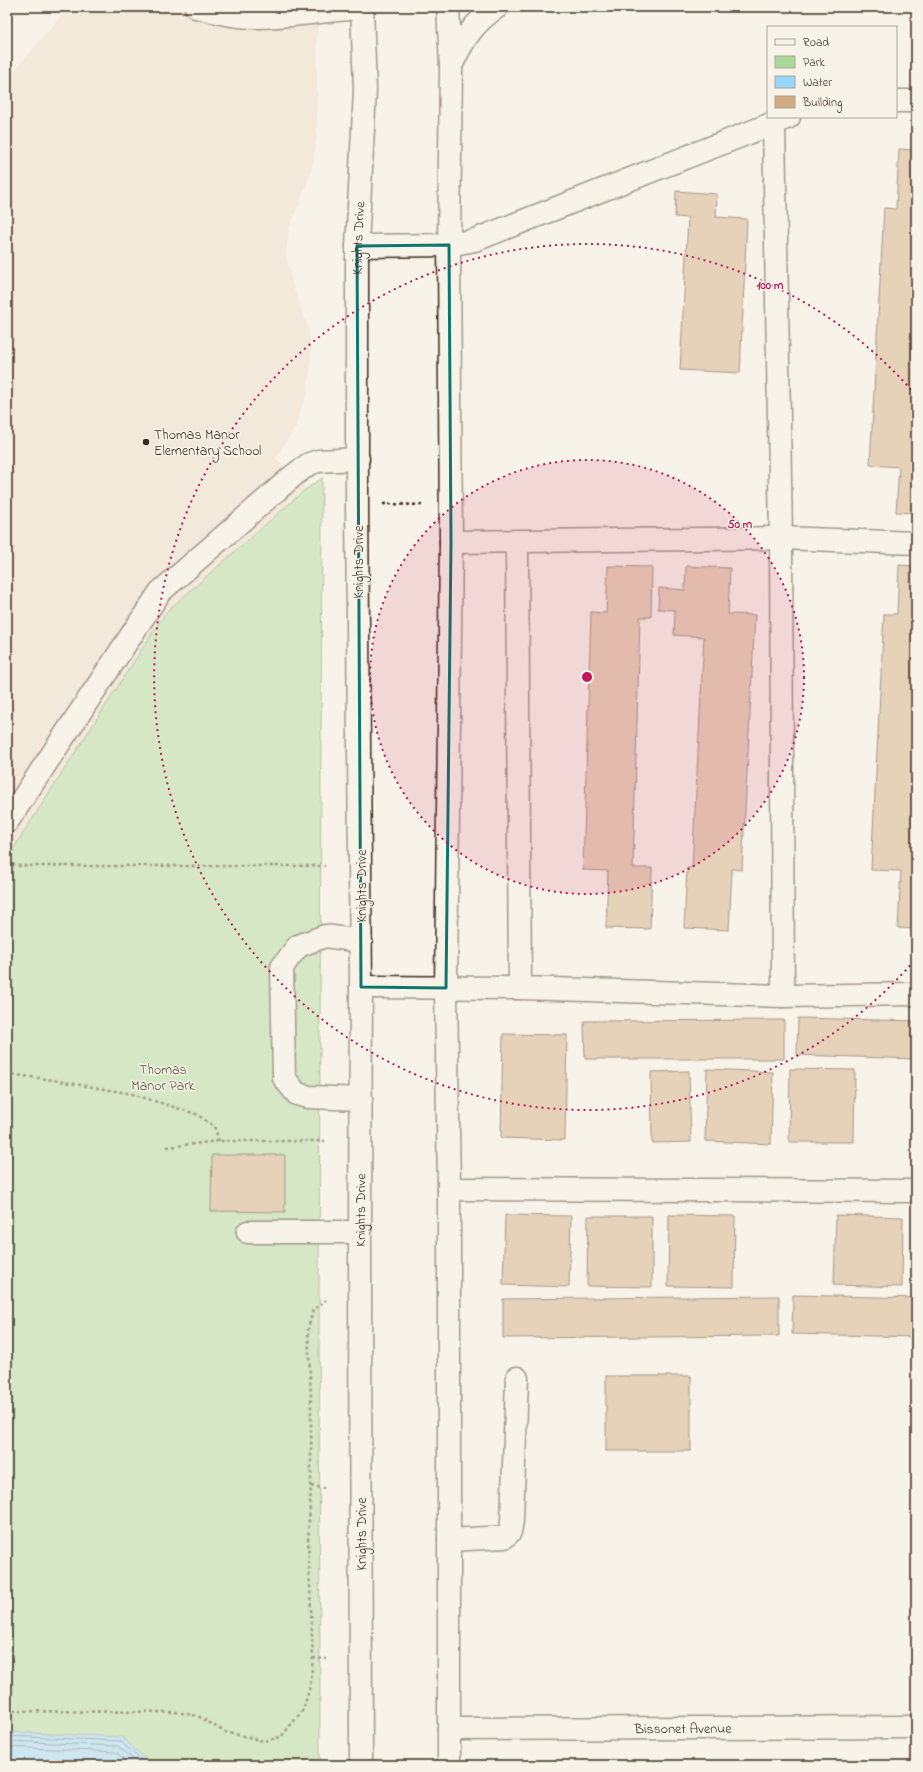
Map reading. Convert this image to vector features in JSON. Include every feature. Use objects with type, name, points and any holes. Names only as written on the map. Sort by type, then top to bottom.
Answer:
[{"type":"street","points":[[196,7],[220,13],[259,17],[362,8]]},
{"type":"street","points":[[448,7],[451,67],[449,245],[451,542],[446,988],[449,1189],[449,1765]]},
{"type":"street","points":[[451,67],[459,48],[472,28],[483,16],[497,7]]},
{"type":"street","name":"Knights Drive","points":[[362,8],[365,90],[357,246],[361,941],[360,1232],[362,1765]]},
{"type":"street","points":[[897,101],[916,101]]},
{"type":"street","points":[[357,246],[449,245],[475,240],[782,120],[781,538],[783,996]]},
{"type":"street","points":[[7,822],[160,592],[294,475],[309,464],[325,460],[358,459]]},
{"type":"street","points":[[451,542],[781,538],[916,543]]},
{"type":"street","points":[[517,542],[520,988]]},
{"type":"street","points":[[361,941],[325,936],[298,946],[282,967],[284,1078],[297,1094],[309,1097],[361,1099]]},
{"type":"street","points":[[361,987],[520,988],[783,996],[916,994]]},
{"type":"street","points":[[449,1189],[916,1191]]},
{"type":"street","points":[[248,1232],[360,1232]]},
{"type":"street","points":[[449,1540],[505,1537],[510,1532],[512,1521],[517,1378]]},
{"type":"street","name":"Bissonet Avenue","points":[[449,1730],[916,1727]]},
{"type":"path","points":[[379,504],[431,506]]},
{"type":"path","points":[[7,861],[16,866],[325,866]]},
{"type":"path","points":[[7,1074],[47,1079],[132,1094],[196,1114],[214,1126],[219,1141]]},
{"type":"path","points":[[167,1147],[219,1141],[325,1141]]},
{"type":"path","points":[[7,1711],[176,1712],[198,1716],[225,1732],[264,1741],[281,1737],[302,1710],[310,1687],[313,1658],[308,1540],[311,1398],[308,1329],[313,1310],[326,1300]]},
{"type":"path","points":[[310,1486],[324,1488]]},
{"type":"path","points":[[313,1658],[327,1659]]},
{"type":"highlighted area","points":[[449,245],[451,542],[446,988],[361,987],[357,246]]},
{"type":"shaded area","name":"Thomas Manor Elementary School","points":[[69,7],[317,7],[317,136],[312,168],[289,229],[286,253],[292,283],[309,330],[311,356],[308,389],[296,426],[276,458],[306,489],[166,612],[7,858],[7,79]]},
{"type":"green space","name":"Thomas Manor Park","points":[[322,478],[319,1296],[320,1765],[7,1765],[7,858],[166,612],[306,489]]},
{"type":"water","points":[[7,1732],[122,1737],[152,1765],[7,1765]]},
{"type":"building","points":[[899,149],[916,150],[916,513],[896,512],[899,467],[870,465],[884,208],[896,209]]},
{"type":"building","points":[[676,191],[717,194],[716,217],[747,219],[740,373],[680,370],[688,218],[675,217]]},
{"type":"building","points":[[899,565],[916,566],[916,929],[898,928],[901,871],[871,870],[884,614],[897,614]]},
{"type":"building","points":[[608,566],[652,567],[651,617],[640,617],[633,868],[652,868],[650,929],[606,928],[608,871],[583,870],[591,612],[606,613]]},
{"type":"building","points":[[686,566],[730,568],[728,614],[755,615],[742,870],[732,869],[729,930],[684,928],[687,868],[692,868],[704,637],[674,635],[675,610],[658,609],[659,588],[685,590]]},
{"type":"building","points":[[798,1018],[916,1021],[916,1059],[797,1055]]},
{"type":"building","points":[[784,1020],[784,1059],[585,1059],[584,1021]]},
{"type":"building","points":[[503,1034],[567,1035],[565,1140],[501,1138]]},
{"type":"building","points":[[707,1069],[773,1072],[771,1144],[705,1141]]},
{"type":"building","points":[[790,1069],[855,1070],[854,1142],[789,1142]]},
{"type":"building","points":[[689,1071],[691,1142],[652,1143],[651,1072]]},
{"type":"building","points":[[212,1155],[285,1155],[285,1212],[211,1211]]},
{"type":"building","points":[[505,1215],[571,1216],[569,1287],[503,1285]]},
{"type":"building","points":[[669,1215],[735,1216],[734,1287],[668,1286]]},
{"type":"building","points":[[836,1215],[903,1217],[902,1287],[834,1285]]},
{"type":"building","points":[[588,1216],[652,1216],[652,1287],[587,1286]]},
{"type":"building","points":[[793,1295],[916,1298],[916,1337],[792,1334]]},
{"type":"building","points":[[779,1296],[779,1336],[503,1338],[503,1299]]},
{"type":"building","points":[[606,1376],[691,1376],[691,1451],[606,1451]]},
{"type":"place","name":"Thomas Manor Elementary School","points":[[146,442]]}]
